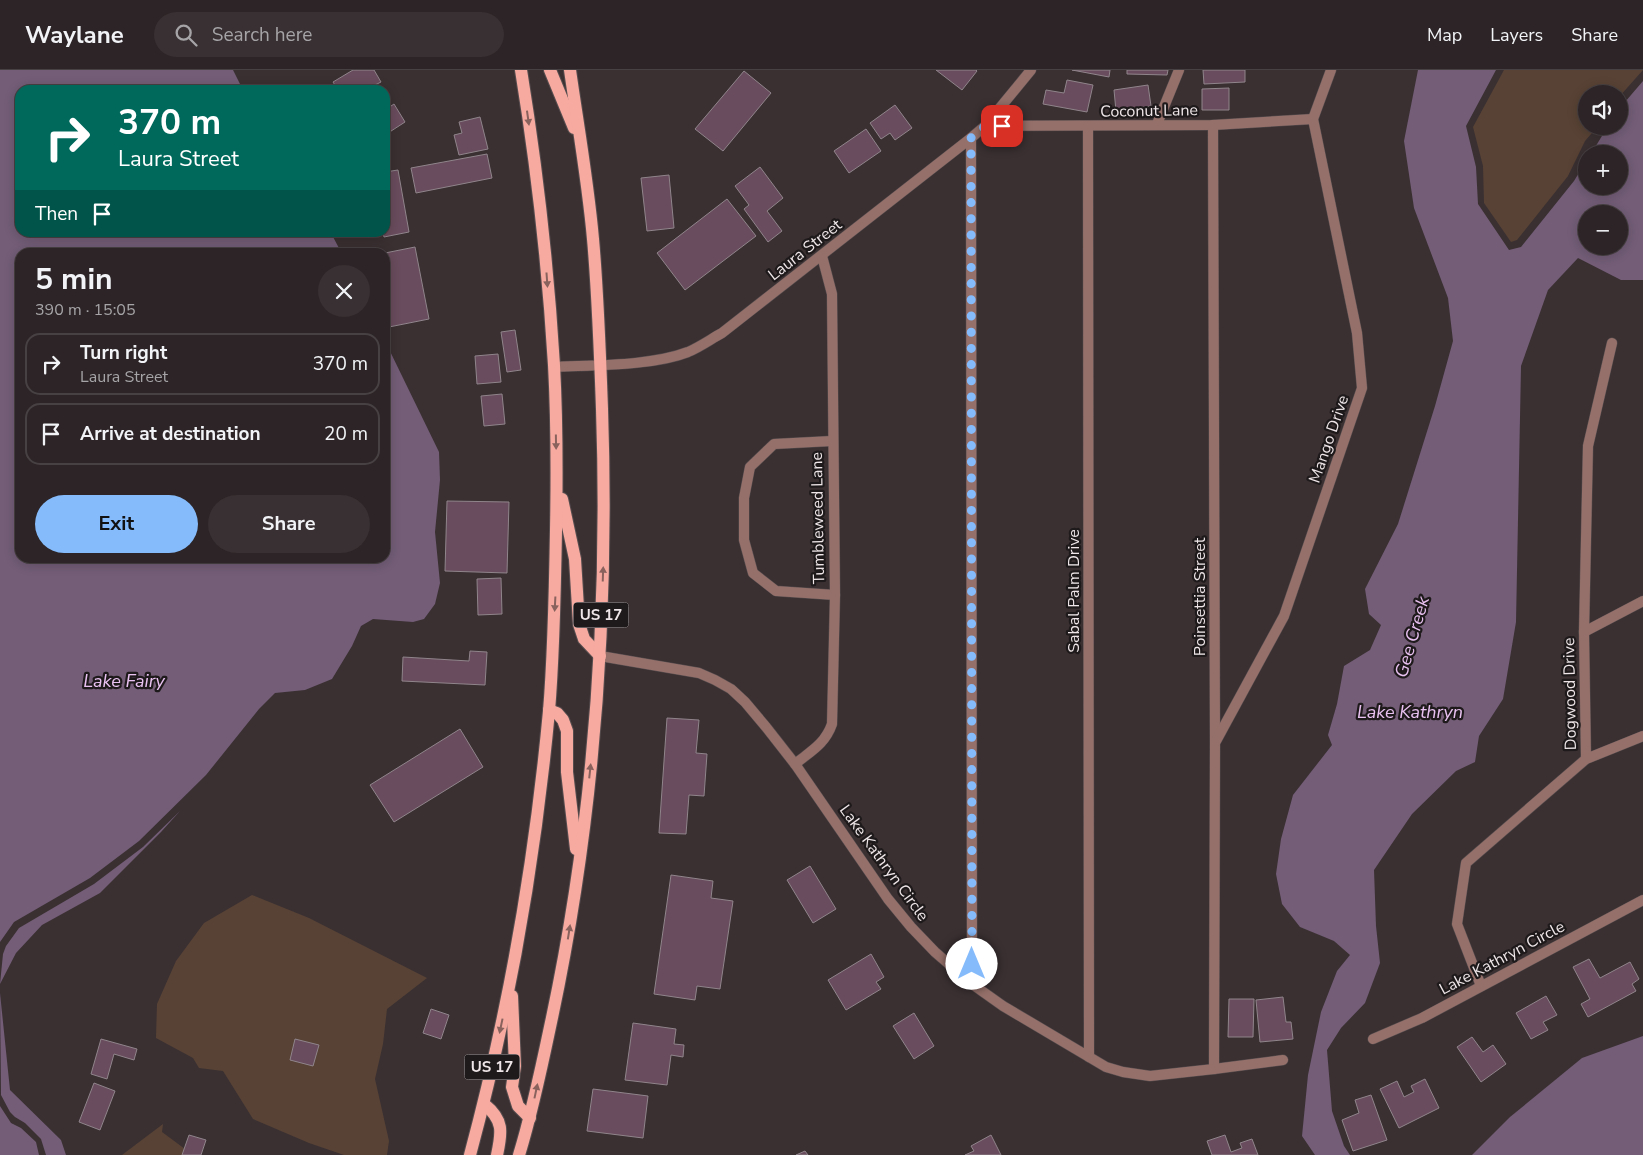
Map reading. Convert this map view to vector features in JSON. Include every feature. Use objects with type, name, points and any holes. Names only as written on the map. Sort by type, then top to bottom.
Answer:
[{"type":"main road","name":"US 17","points":[[470,1155],[484,1104],[512,978],[525,899],[549,710],[555,600],[557,478],[554,367],[544,243],[521,70]]},
{"type":"main road","points":[[550,70],[581,144]]},
{"type":"main road","name":"US 17","points":[[519,1155],[530,1118],[566,950],[591,767],[600,656],[604,538],[601,365],[593,239],[570,70]]},
{"type":"main road","points":[[557,478],[575,559],[578,624],[584,639],[600,656]]},
{"type":"main road","points":[[549,710],[557,712],[563,720],[567,731],[567,772],[578,868]]},
{"type":"main road","points":[[512,978],[515,1066],[512,1087],[518,1106],[530,1118]]},
{"type":"main road","points":[[484,1104],[494,1112],[500,1127],[497,1155]]},
{"type":"street","name":"Laura Street","points":[[554,367],[662,360],[689,352],[722,333],[971,138],[985,126],[1031,70]]},
{"type":"street","points":[[1157,124],[1180,70]]},
{"type":"street","points":[[1313,119],[1331,70]]},
{"type":"street","name":"Coconut Lane","points":[[985,126],[1213,125],[1313,119]]},
{"type":"street","name":"Mango Drive","points":[[1215,742],[1284,616],[1362,388],[1358,334],[1313,119]]},
{"type":"street","name":"Poinsettia Street","points":[[1213,125],[1214,1070]]},
{"type":"street","name":"Sabal Palm Drive","points":[[1088,126],[1089,1057]]},
{"type":"street","points":[[971,138],[972,984]]},
{"type":"street","name":"Tumbleweed Lane","points":[[795,764],[822,744],[832,724],[835,595],[832,294],[822,256]]},
{"type":"street","name":"Dogwood Drive","points":[[1481,986],[1458,924],[1466,863],[1586,759],[1584,632],[1588,446],[1612,343]]},
{"type":"street","points":[[832,441],[774,444],[750,466],[744,498],[744,540],[753,573],[776,591],[835,595]]},
{"type":"street","points":[[1584,632],[1643,602]]},
{"type":"street","name":"Lake Kathryn Circle","points":[[600,656],[699,673],[730,689],[745,702],[795,764],[888,899],[935,952],[972,984],[1003,1006],[1089,1057],[1106,1067],[1150,1076],[1214,1070],[1283,1060]]},
{"type":"street","points":[[1586,759],[1643,736]]},
{"type":"street","name":"Lake Kathryn Circle","points":[[1373,1039],[1422,1018],[1643,900]]},
{"type":"shaded area","points":[[1504,70],[1643,70],[1628,87],[1628,85],[1578,85],[1578,135],[1590,135],[1583,145],[1578,145],[1578,155],[1568,176],[1517,240],[1511,242],[1484,203],[1483,166],[1473,127]]},
{"type":"shaded area","points":[[252,895],[309,918],[427,978],[387,1009],[383,1044],[375,1079],[389,1141],[387,1155],[344,1155],[309,1143],[253,1119],[223,1071],[199,1068],[193,1058],[156,1038],[157,1004],[176,961],[204,923]]},
{"type":"shaded area","points":[[163,1124],[162,1132],[189,1152],[189,1155],[122,1155]]},
{"type":"water","name":"Lake Fairy","points":[[0,70],[233,70],[240,85],[15,85],[15,237],[333,237],[339,248],[15,248],[15,563],[390,563],[390,351],[439,452],[440,480],[435,532],[440,583],[435,604],[424,619],[413,622],[373,619],[361,626],[352,646],[332,679],[305,690],[275,693],[259,709],[206,775],[139,841],[90,878],[14,922],[0,942]]},
{"type":"water","name":"Lake Kathryn","points":[[1418,70],[1496,70],[1466,126],[1476,167],[1478,204],[1509,250],[1521,247],[1578,174],[1578,195],[1628,195],[1628,145],[1596,145],[1603,135],[1628,135],[1628,98],[1643,81],[1643,280],[1621,280],[1578,258],[1548,290],[1521,366],[1516,622],[1503,699],[1479,736],[1475,762],[1456,771],[1412,814],[1374,870],[1376,926],[1380,963],[1365,1003],[1341,1028],[1327,1050],[1332,1111],[1344,1146],[1350,1155],[1315,1155],[1302,1136],[1308,1075],[1321,1012],[1337,971],[1350,955],[1334,941],[1300,927],[1282,904],[1276,874],[1281,839],[1293,795],[1332,745],[1328,735],[1337,704],[1344,666],[1370,650],[1381,625],[1369,614],[1365,589],[1398,524],[1453,341],[1448,298],[1414,208],[1404,141]]},
{"type":"water","points":[[180,811],[100,893],[42,925],[16,953],[0,984],[3,954],[6,946],[19,928],[94,884],[143,847]]},
{"type":"water","points":[[0,993],[10,1090],[61,1140],[66,1155],[46,1155],[41,1139],[25,1123],[10,1112],[1,1095]]},
{"type":"water","points":[[1643,1036],[1643,1155],[1472,1155],[1510,1117],[1582,1058]]},
{"type":"water","points":[[0,1106],[11,1123],[21,1128],[36,1142],[39,1155],[0,1155]]},
{"type":"building","points":[[353,70],[374,70],[381,82],[375,85],[335,85],[333,82]]},
{"type":"building","points":[[936,70],[976,70],[977,71],[962,90]]},
{"type":"building","points":[[1072,70],[1110,70],[1109,77]]},
{"type":"building","points":[[1127,70],[1168,70],[1167,75],[1127,74]]},
{"type":"building","points":[[1203,70],[1245,70],[1245,82],[1204,84]]},
{"type":"building","points":[[744,71],[771,93],[723,151],[695,129]]},
{"type":"building","points":[[1067,80],[1093,85],[1087,112],[1043,104],[1046,90],[1064,93]]},
{"type":"building","points":[[1148,85],[1151,106],[1116,111],[1114,90]]},
{"type":"building","points":[[1229,88],[1229,110],[1202,110],[1202,89]]},
{"type":"building","points":[[394,104],[405,122],[390,132],[390,107]]},
{"type":"building","points":[[895,105],[912,128],[895,140],[890,133],[881,139],[870,123]]},
{"type":"building","points":[[480,117],[488,149],[459,155],[454,135],[462,133],[459,122]]},
{"type":"building","points":[[866,129],[881,151],[849,173],[834,151]]},
{"type":"building","points":[[487,154],[492,178],[416,193],[411,168]]},
{"type":"building","points":[[760,167],[783,198],[767,211],[782,231],[768,242],[744,209],[749,205],[735,186]]},
{"type":"building","points":[[398,170],[409,232],[390,236],[390,171]]},
{"type":"building","points":[[669,175],[674,228],[647,231],[641,178]]},
{"type":"building","points":[[727,199],[756,236],[685,290],[657,253]]},
{"type":"building","points":[[415,247],[429,319],[390,327],[390,252]]},
{"type":"building","points":[[515,330],[521,370],[507,372],[501,332]]},
{"type":"building","points":[[498,354],[501,382],[477,384],[475,356]]},
{"type":"building","points":[[502,394],[505,424],[484,426],[481,396]]},
{"type":"building","points":[[447,501],[509,502],[507,573],[445,571]]},
{"type":"building","points":[[501,578],[502,614],[478,615],[477,579]]},
{"type":"building","points":[[470,651],[487,652],[485,685],[402,681],[403,657],[469,661]]},
{"type":"building","points":[[667,718],[699,720],[696,753],[707,754],[704,796],[689,795],[686,834],[659,833]]},
{"type":"building","points":[[460,729],[483,767],[394,822],[370,785]]},
{"type":"building","points":[[810,866],[836,909],[813,923],[787,880]]},
{"type":"building","points":[[671,875],[713,881],[711,898],[733,901],[720,989],[697,986],[695,1000],[654,994]]},
{"type":"building","points":[[871,954],[884,977],[876,982],[881,989],[846,1010],[828,980]]},
{"type":"building","points":[[1589,959],[1600,978],[1630,962],[1639,979],[1632,984],[1636,991],[1588,1017],[1581,1004],[1590,999],[1573,967]]},
{"type":"building","points":[[1546,996],[1557,1015],[1543,1022],[1548,1030],[1531,1039],[1516,1013]]},
{"type":"building","points":[[1283,997],[1286,1022],[1291,1022],[1293,1039],[1260,1042],[1256,1000]]},
{"type":"building","points":[[1229,999],[1254,999],[1253,1037],[1228,1037]]},
{"type":"building","points":[[431,1009],[449,1015],[441,1039],[423,1033]]},
{"type":"building","points":[[914,1013],[934,1046],[914,1059],[893,1026]]},
{"type":"building","points":[[633,1023],[676,1029],[674,1044],[684,1045],[683,1057],[671,1055],[667,1085],[625,1080]]},
{"type":"building","points":[[1472,1037],[1483,1052],[1493,1045],[1506,1064],[1481,1082],[1457,1047]]},
{"type":"building","points":[[101,1039],[137,1049],[134,1060],[114,1054],[107,1079],[91,1074]]},
{"type":"building","points":[[295,1039],[319,1045],[313,1066],[290,1060]]},
{"type":"building","points":[[1425,1079],[1439,1108],[1399,1128],[1380,1089],[1397,1081],[1404,1097],[1414,1092],[1411,1086]]},
{"type":"building","points":[[94,1083],[115,1091],[100,1130],[79,1122]]},
{"type":"building","points":[[593,1089],[648,1096],[643,1138],[587,1131]]},
{"type":"building","points":[[1371,1095],[1387,1140],[1353,1151],[1342,1120],[1359,1113],[1355,1100]]},
{"type":"building","points":[[189,1135],[206,1140],[201,1155],[182,1155]]},
{"type":"building","points":[[991,1135],[1001,1155],[965,1155],[974,1151],[971,1146]]},
{"type":"building","points":[[1225,1135],[1231,1152],[1242,1148],[1240,1143],[1252,1139],[1258,1155],[1212,1155],[1207,1141]]},
{"type":"building","points":[[805,1151],[808,1155],[796,1155]]},
{"type":"route","points":[[972,964],[971,138],[985,126],[1002,126]]},
{"type":"water label","name":"Gee Creek","points":[[1412,637]]}]
